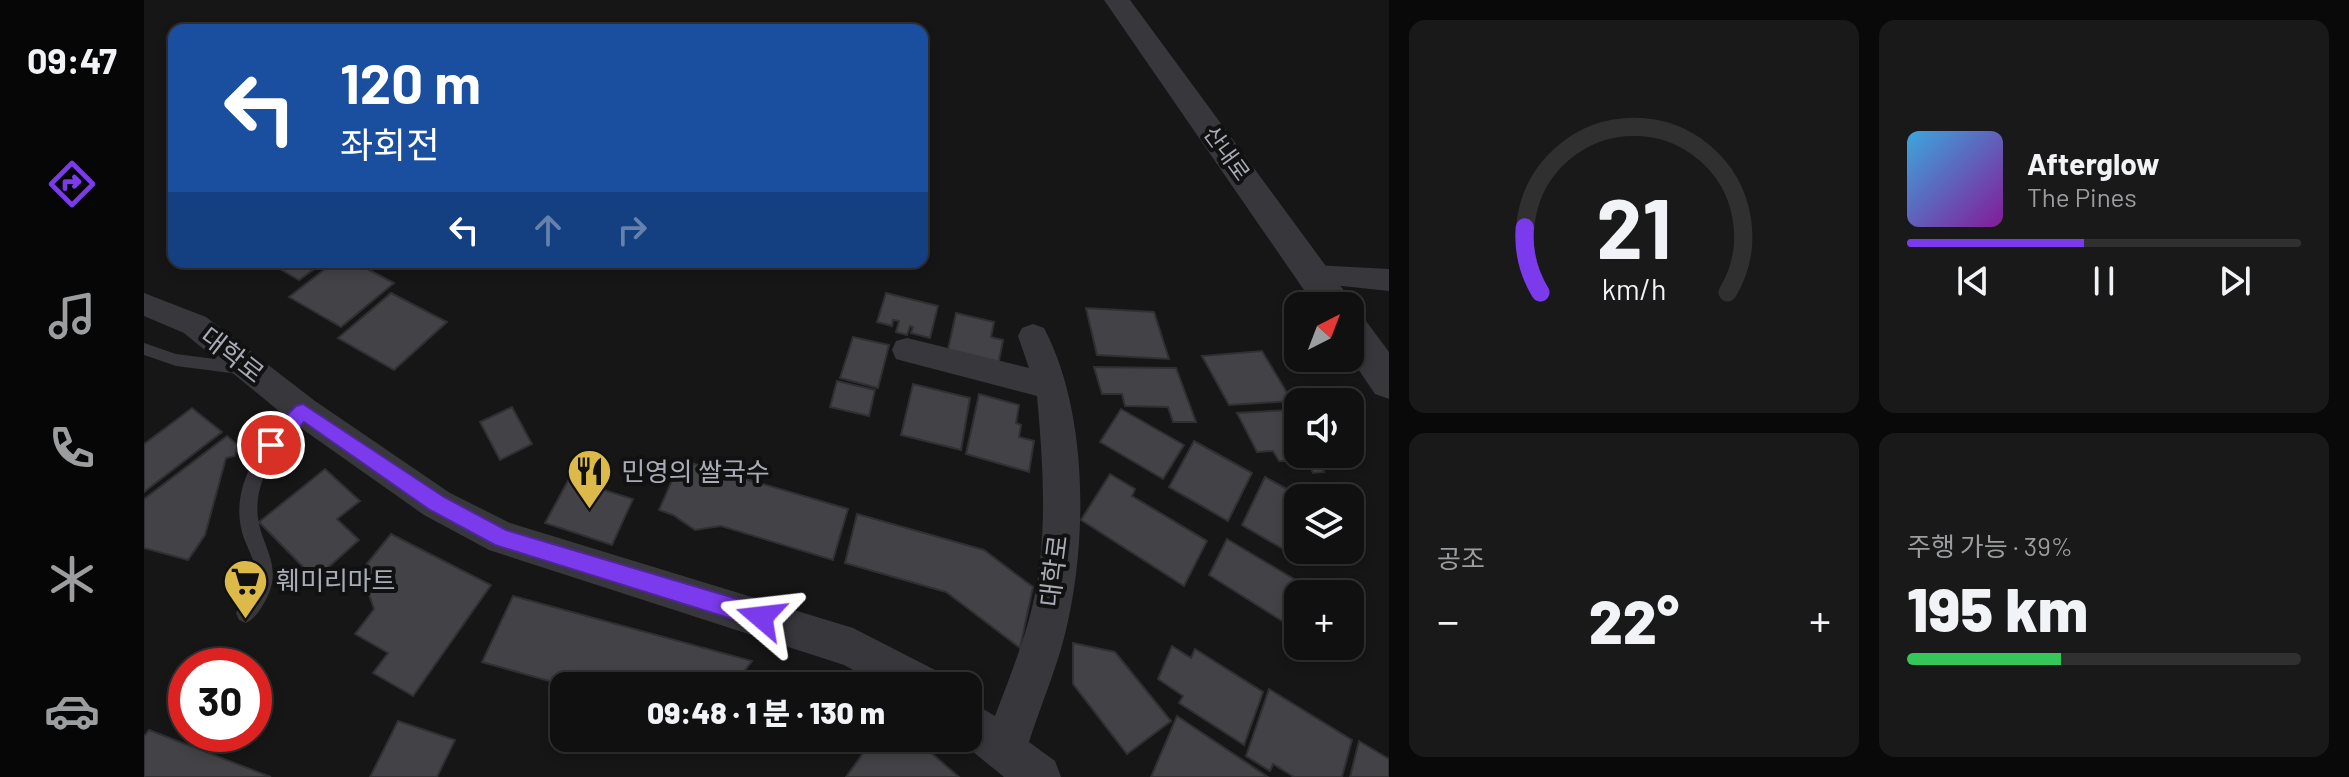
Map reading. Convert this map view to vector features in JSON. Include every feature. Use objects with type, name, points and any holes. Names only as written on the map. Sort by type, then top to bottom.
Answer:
[{"type":"street","name":"산내로","points":[[1117,0],[1326,292]]},
{"type":"street","points":[[1314,275],[1389,280]]},
{"type":"street","name":"대학로","points":[[144,304],[195,325],[303,411],[437,504],[502,538],[853,648],[897,672]]},
{"type":"street","name":"대학로","points":[[1005,748],[1044,638],[1059,564],[1061,466],[1052,387],[1033,336]]},
{"type":"street","points":[[1364,347],[1389,383]]},
{"type":"street","points":[[907,350],[1052,387]]},
{"type":"street","points":[[982,731],[1039,777]]},
{"type":"lane","points":[[144,349],[176,360],[252,369]]},
{"type":"lane","points":[[246,613],[259,596],[267,572],[248,514],[254,477],[271,445],[303,411]]},
{"type":"building","points":[[278,268],[316,268],[299,280]]},
{"type":"building","points":[[326,268],[365,268],[394,283],[341,327],[289,297]]},
{"type":"building","points":[[391,293],[447,322],[394,370],[338,338]]},
{"type":"building","points":[[886,293],[938,306],[930,338],[911,333],[913,327],[910,326],[907,335],[896,332],[899,321],[893,320],[892,326],[877,322]]},
{"type":"building","points":[[1086,308],[1154,312],[1169,359],[1097,355]]},
{"type":"building","points":[[956,313],[994,322],[991,337],[1003,340],[998,366],[947,354]]},
{"type":"building","points":[[853,337],[889,345],[878,388],[840,378]]},
{"type":"building","points":[[1262,351],[1284,388],[1284,402],[1229,405],[1202,356]]},
{"type":"building","points":[[1094,367],[1176,368],[1196,422],[1173,422],[1168,407],[1125,406],[1122,394],[1102,394]]},
{"type":"building","points":[[837,381],[875,390],[869,416],[830,407]]},
{"type":"building","points":[[913,384],[970,398],[961,450],[901,435]]},
{"type":"building","points":[[979,394],[1019,405],[1016,423],[1021,425],[1019,437],[1034,441],[1029,472],[966,454]]},
{"type":"building","points":[[512,407],[532,444],[500,460],[480,422]]},
{"type":"building","points":[[192,408],[222,432],[144,492],[144,444]]},
{"type":"building","points":[[1121,409],[1184,445],[1163,479],[1100,442]]},
{"type":"building","points":[[1284,410],[1284,461],[1279,461],[1273,451],[1257,452],[1237,413]]},
{"type":"building","points":[[227,436],[238,445],[235,456],[226,458],[205,535],[188,560],[144,548],[144,499]]},
{"type":"building","points":[[1194,441],[1252,473],[1228,521],[1169,487]]},
{"type":"building","points":[[681,460],[848,509],[833,560],[721,526],[695,530],[673,515],[659,510]]},
{"type":"building","points":[[1311,468],[1322,468],[1324,472],[1313,473]]},
{"type":"building","points":[[325,469],[360,501],[337,519],[359,540],[315,579],[259,522]]},
{"type":"building","points":[[1110,474],[1135,489],[1132,496],[1207,541],[1184,586],[1081,520]]},
{"type":"building","points":[[1265,477],[1284,488],[1284,550],[1242,525]]},
{"type":"building","name":"민영의 쌀국수","points":[[569,479],[633,499],[612,545],[545,523]]},
{"type":"building","points":[[857,514],[984,550],[1033,587],[1020,648],[946,592],[845,563]]},
{"type":"building","points":[[391,534],[491,585],[413,696],[373,673],[388,653],[355,634],[374,609],[361,571]]},
{"type":"building","points":[[1227,539],[1296,580],[1284,580],[1284,622],[1209,575]]},
{"type":"building","points":[[513,596],[752,661],[744,672],[550,672],[550,681],[482,662]]},
{"type":"building","points":[[1073,643],[1115,652],[1171,721],[1127,754],[1073,684]]},
{"type":"building","points":[[1172,646],[1191,658],[1195,649],[1263,692],[1244,745],[1179,703],[1183,696],[1158,679]]},
{"type":"building","points":[[1269,689],[1352,740],[1342,777],[1294,777],[1273,764],[1270,771],[1246,756]]},
{"type":"building","points":[[1177,716],[1268,777],[1151,777]]},
{"type":"building","points":[[398,721],[455,740],[437,777],[370,777]]},
{"type":"building","points":[[149,730],[168,737],[168,752],[206,752],[271,777],[144,777],[144,736]]},
{"type":"building","points":[[1359,741],[1389,759],[1389,777],[1350,777]]},
{"type":"building","points":[[864,752],[930,752],[959,777],[846,777]]},
{"type":"place","name":"민영의 쌀국수","points":[[590,511]]},
{"type":"place","name":"훼미리마트","points":[[245,620]]},
{"type":"route","points":[[271,445],[303,411],[437,504],[502,538],[761,617]]}]
